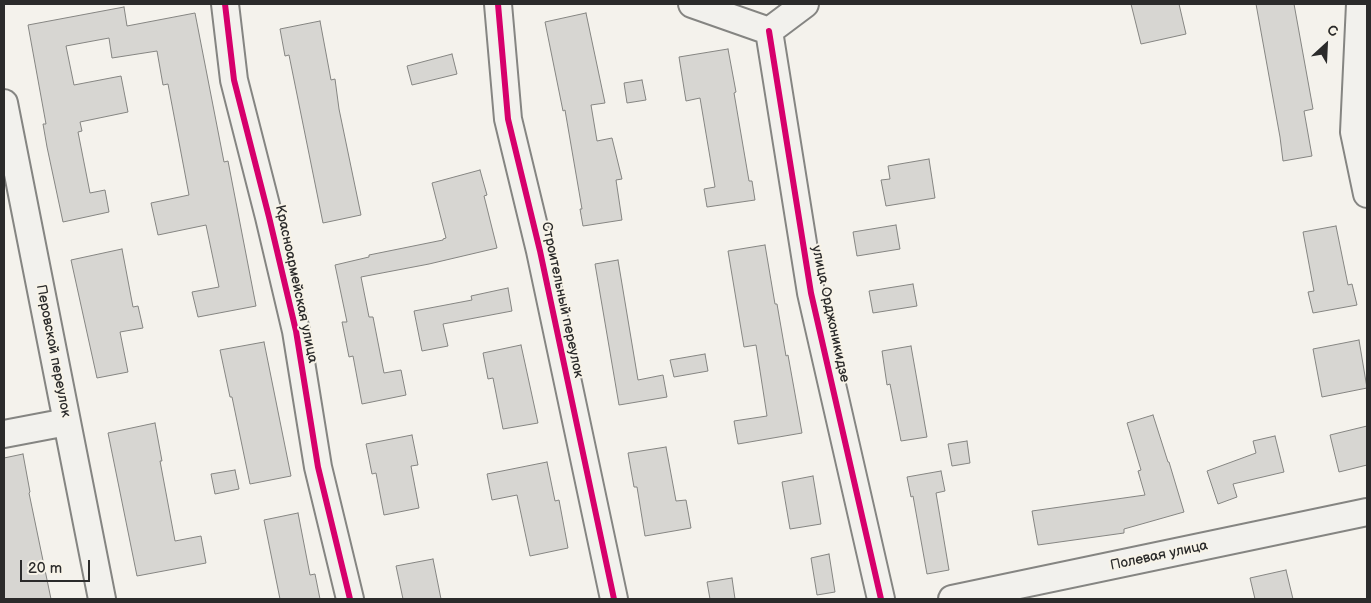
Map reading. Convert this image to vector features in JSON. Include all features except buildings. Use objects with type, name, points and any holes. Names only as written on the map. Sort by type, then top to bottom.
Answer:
[{"type":"street","name":"Красноармейская улица","points":[[225,4],[234,80],[270,217],[296,331],[318,467],[350,599]]},
{"type":"street","name":"Строительный переулок","points":[[498,4],[508,119],[540,251],[614,599]]},
{"type":"street","points":[[692,4],[769,31],[805,4]]},
{"type":"street","points":[[1360,4],[1354,132],[1367,194]]},
{"type":"street","name":"улица Орджоникидзе","points":[[769,31],[811,293],[881,599]]},
{"type":"street","name":"Перовской переулок","points":[[4,103],[102,599]]},
{"type":"street","points":[[4,434],[67,422]]},
{"type":"street","name":"Полевая улица","points":[[952,599],[1367,512]]},
{"type":"cycle path","points":[[225,4],[234,80],[296,331],[318,467],[350,599]]},
{"type":"cycle path","points":[[498,4],[508,119],[540,251],[614,599]]},
{"type":"cycle path","points":[[769,31],[811,293],[881,599]]}]
